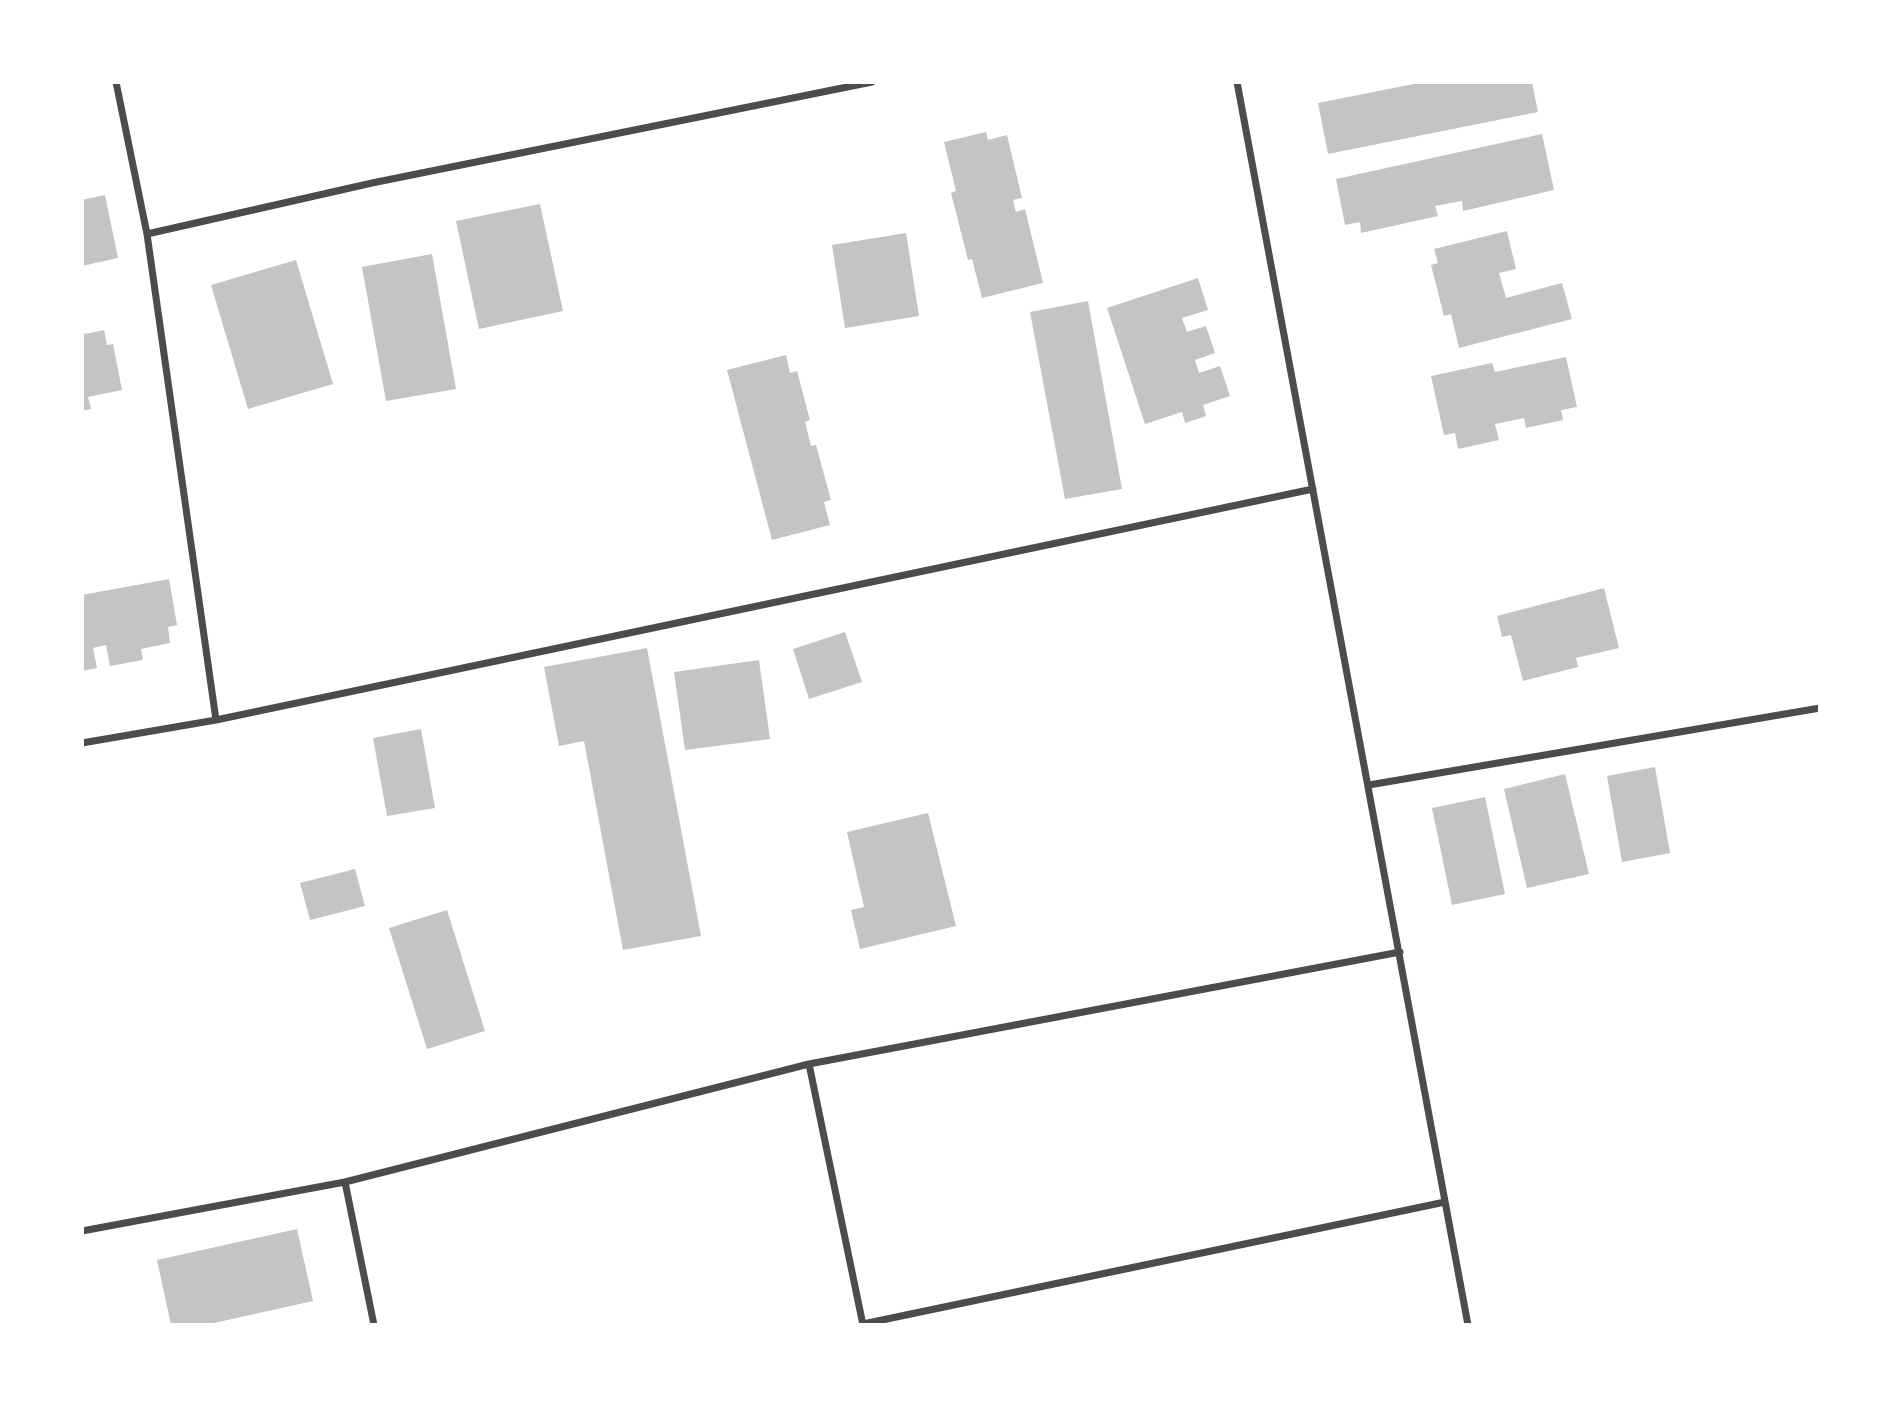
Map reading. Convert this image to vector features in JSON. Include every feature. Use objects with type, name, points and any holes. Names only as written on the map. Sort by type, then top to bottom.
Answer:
[{"type":"street","points":[[116,82],[146,234],[216,720]]},
{"type":"street","points":[[146,234],[372,183],[872,82]]},
{"type":"street","points":[[1237,82],[1468,1325]]},
{"type":"street","points":[[82,743],[216,720],[1314,489]]},
{"type":"street","points":[[1368,785],[1820,708]]},
{"type":"street","points":[[82,1231],[345,1182],[809,1064],[1400,952]]},
{"type":"street","points":[[809,1064],[863,1324],[1445,1202]]},
{"type":"street","points":[[345,1182],[373,1325]]},
{"type":"building","points":[[1424,82],[1532,82],[1538,112],[1328,154],[1318,103]]},
{"type":"building","points":[[986,132],[988,140],[1007,135],[1022,198],[1013,200],[1016,212],[1025,209],[1043,283],[982,298],[972,259],[968,260],[951,193],[956,191],[944,142]]},
{"type":"building","points":[[1542,134],[1554,190],[1463,211],[1462,201],[1435,206],[1438,216],[1361,233],[1360,222],[1345,225],[1336,179]]},
{"type":"building","points":[[105,195],[118,258],[82,266],[82,200]]},
{"type":"building","points":[[540,204],[563,311],[479,329],[456,221]]},
{"type":"building","points":[[1507,231],[1516,269],[1499,273],[1506,298],[1562,283],[1572,319],[1459,348],[1451,314],[1444,316],[1431,265],[1438,263],[1434,249]]},
{"type":"building","points":[[906,233],[919,316],[845,328],[832,245]]},
{"type":"building","points":[[432,254],[456,389],[386,401],[362,267]]},
{"type":"building","points":[[296,260],[333,384],[248,409],[211,285]]},
{"type":"building","points":[[1198,278],[1208,310],[1182,318],[1187,332],[1206,326],[1215,353],[1195,360],[1199,373],[1220,366],[1230,396],[1203,405],[1206,416],[1185,423],[1182,412],[1145,424],[1107,308]]},
{"type":"building","points":[[1088,301],[1122,489],[1065,499],[1030,312]]},
{"type":"building","points":[[82,328],[85,334],[104,330],[107,345],[113,344],[122,390],[88,397],[91,409],[82,411]]},
{"type":"building","points":[[786,355],[790,373],[797,371],[810,420],[805,422],[811,446],[816,445],[831,500],[824,502],[830,525],[772,540],[727,370]]},
{"type":"building","points":[[1566,357],[1577,407],[1561,410],[1563,420],[1526,428],[1524,418],[1495,424],[1499,440],[1458,449],[1455,433],[1444,435],[1431,376],[1492,363],[1495,372]]},
{"type":"building","points":[[169,579],[177,625],[168,627],[170,643],[141,649],[143,660],[110,666],[106,645],[93,648],[97,668],[82,671],[82,595]]},
{"type":"building","points":[[1604,588],[1619,648],[1576,658],[1578,667],[1523,681],[1511,635],[1502,637],[1497,616]]},
{"type":"building","points":[[845,632],[862,682],[809,699],[793,649]]},
{"type":"building","points":[[647,648],[701,936],[623,950],[584,741],[559,746],[544,667]]},
{"type":"building","points":[[759,660],[770,739],[685,750],[674,672]]},
{"type":"building","points":[[421,729],[435,808],[387,816],[373,738]]},
{"type":"building","points":[[1655,767],[1670,853],[1622,862],[1607,776]]},
{"type":"building","points":[[1565,774],[1589,874],[1527,888],[1504,789]]},
{"type":"building","points":[[1485,797],[1505,894],[1452,905],[1432,808]]},
{"type":"building","points":[[928,813],[956,926],[860,949],[851,910],[864,907],[847,832]]},
{"type":"building","points":[[355,869],[365,906],[310,920],[300,883]]},
{"type":"building","points":[[447,910],[485,1031],[427,1049],[389,928]]},
{"type":"building","points":[[297,1229],[313,1301],[205,1325],[171,1325],[157,1260]]}]
